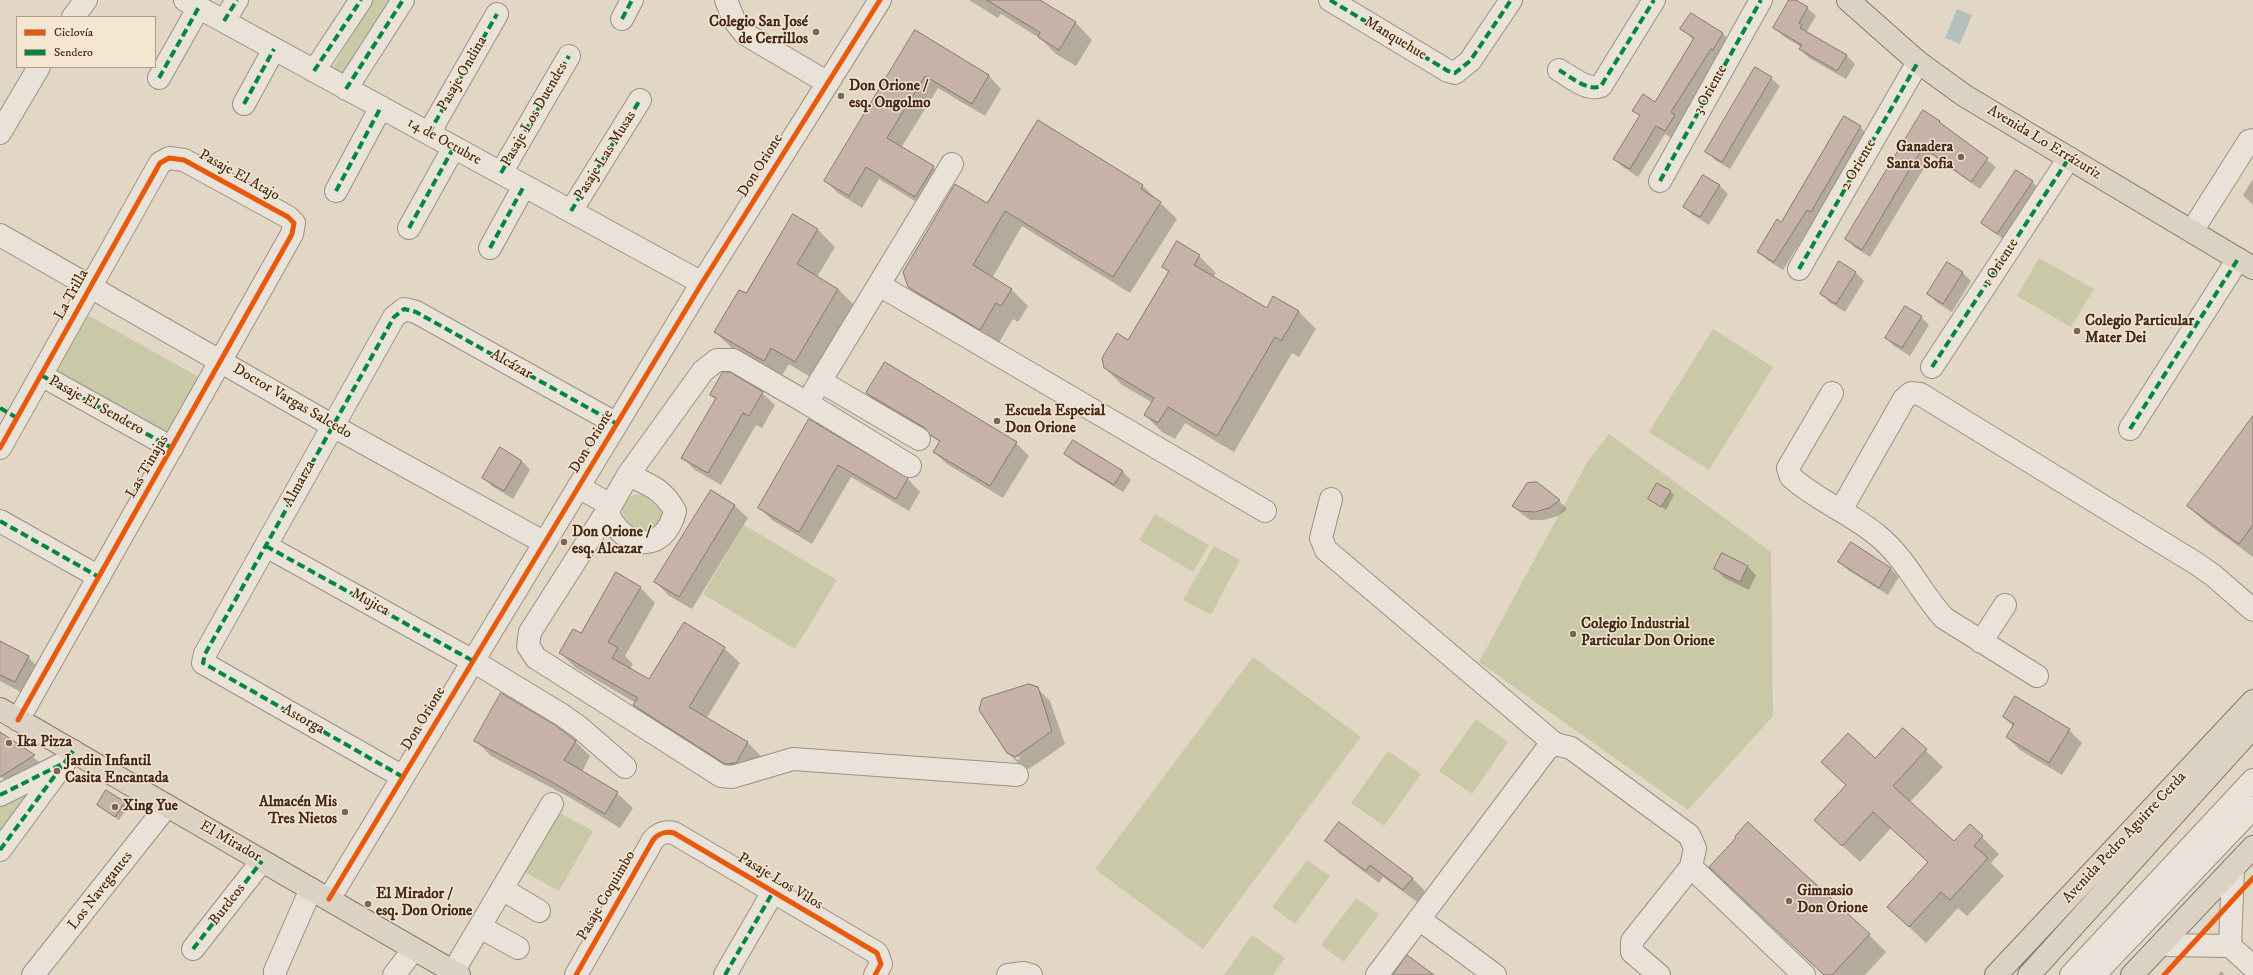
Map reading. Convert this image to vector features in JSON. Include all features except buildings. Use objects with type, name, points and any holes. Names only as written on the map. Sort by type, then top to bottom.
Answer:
[{"type":"main road","name":"Avenida Lo Errázuriz","points":[[1848,0],[1918,62],[1965,96],[2246,264]]},
{"type":"main road","name":"Avenida Pedro Aguirre Cerda","points":[[1996,975],[2253,701]]},
{"type":"main road","name":"El Mirador","points":[[9,714],[69,757],[167,806],[456,973]]},
{"type":"main road","points":[[2029,975],[2253,727]]},
{"type":"main road","points":[[2132,975],[2253,846]]},
{"type":"street","points":[[74,16],[86,0]]},
{"type":"street","points":[[224,21],[237,0]]},
{"type":"street","points":[[314,71],[360,0]]},
{"type":"street","points":[[346,89],[403,0]]},
{"type":"street","points":[[622,19],[632,0]]},
{"type":"street","points":[[726,0],[734,20],[746,34],[828,83]]},
{"type":"street","name":"Don Orione","points":[[275,975],[275,971],[320,894],[404,776],[702,283],[880,0]]},
{"type":"street","name":"Manquehue","points":[[1330,0],[1448,71],[1455,73],[1461,70],[1470,61],[1508,1]]},
{"type":"street","points":[[1559,70],[1587,86],[1597,88],[1601,86],[1654,0]]},
{"type":"street","name":"3 Oriente","points":[[1660,181],[1761,0]]},
{"type":"street","points":[[159,78],[192,4]]},
{"type":"street","name":"14 de Octubre","points":[[192,4],[702,283]]},
{"type":"street","name":"Pasaje Ondina","points":[[429,134],[497,14]]},
{"type":"street","points":[[244,104],[274,49]]},
{"type":"street","name":"Pasaje Los Duendes","points":[[502,173],[569,56]]},
{"type":"street","name":"2 Oriente","points":[[1799,269],[1918,62]]},
{"type":"street","points":[[0,132],[38,68]]},
{"type":"street","name":"Pasaje Las Musas","points":[[571,211],[640,100]]},
{"type":"street","points":[[336,191],[381,107]]},
{"type":"street","points":[[2192,231],[2249,141],[2253,140]]},
{"type":"street","points":[[409,228],[454,147]]},
{"type":"street","name":"Pasaje El Atajo","points":[[169,158],[184,160],[288,217],[294,223]]},
{"type":"street","name":"La Trilla","points":[[0,448],[8,413],[41,375],[157,167],[169,158]]},
{"type":"street","name":"1 Oriente","points":[[1932,367],[2069,158]]},
{"type":"street","points":[[807,403],[952,164]]},
{"type":"street","points":[[490,248],[524,186]]},
{"type":"street","name":"Las Tinajas","points":[[9,714],[99,577],[222,362],[292,234],[294,223]]},
{"type":"street","name":"Doctor Vargas Salcedo","points":[[0,235],[333,426],[545,543]]},
{"type":"street","points":[[2130,429],[2246,264]]},
{"type":"street","points":[[879,285],[1265,511]]},
{"type":"street","name":"Alcázar","points":[[404,309],[416,312],[617,424]]},
{"type":"street","name":"Almarza","points":[[203,663],[205,654],[394,317],[404,309]]},
{"type":"street","points":[[910,466],[733,360],[717,360],[703,371],[628,475],[609,508],[530,632],[528,646],[536,658],[722,776],[732,778],[792,759],[1017,775]]},
{"type":"street","name":"Pasaje El Sendero","points":[[41,375],[172,448]]},
{"type":"street","points":[[820,381],[920,438]]},
{"type":"street","points":[[1832,393],[1788,468],[1788,473],[1796,482],[1842,510],[1877,534],[1891,547],[1944,618],[2037,676]]},
{"type":"street","points":[[1842,510],[1904,398],[1911,393],[1920,394],[2197,564],[2214,576],[2253,610]]},
{"type":"street","points":[[578,487],[609,508],[612,524],[625,537],[645,543],[658,540],[672,525],[675,511],[668,498],[655,487],[628,475]]},
{"type":"street","points":[[1331,499],[1321,538],[1326,550],[1554,744],[1571,748],[1689,835],[1695,848],[1691,867],[1632,941],[1631,947],[1635,956],[1659,975]]},
{"type":"street","points":[[0,521],[99,577]]},
{"type":"street","name":"Mujica","points":[[266,546],[473,661],[579,727],[625,767]]},
{"type":"street","points":[[1981,642],[2005,604]]},
{"type":"street","name":"Astorga","points":[[203,663],[404,776]]},
{"type":"street","points":[[1377,975],[1547,749],[1554,744]]},
{"type":"street","points":[[0,795],[69,757]]},
{"type":"street","points":[[0,850],[69,757]]},
{"type":"street","points":[[2071,975],[2253,780]]},
{"type":"street","points":[[456,973],[480,927],[552,804]]},
{"type":"street","name":"Los Navegantes","points":[[33,975],[167,806]]},
{"type":"street","points":[[2094,975],[2253,808]]},
{"type":"street","name":"Pasaje Los Vilos","points":[[662,832],[674,833],[877,953],[878,967]]},
{"type":"street","name":"Pasaje Coquimbo","points":[[576,975],[653,840],[662,832]]},
{"type":"street","name":"Burdeos","points":[[193,948],[262,861]]},
{"type":"street","points":[[1691,867],[1804,975]]},
{"type":"street","points":[[2230,946],[2233,868]]},
{"type":"street","points":[[502,889],[539,911]]},
{"type":"street","points":[[725,975],[773,892]]},
{"type":"street","points":[[1419,919],[1495,975]]},
{"type":"street","points":[[480,927],[518,948]]},
{"type":"street","points":[[2161,945],[2230,946],[2253,967]]},
{"type":"street","points":[[394,975],[414,949]]},
{"type":"street","points":[[1008,975],[1024,973],[1031,975]]},
{"type":"green space","points":[[373,0],[405,0],[355,84],[331,70]]},
{"type":"green space","points":[[2039,258],[2094,289],[2071,327],[2017,296]]},
{"type":"green space","points":[[86,314],[204,380],[170,441],[52,375]]},
{"type":"green space","points":[[1713,329],[1773,367],[1709,470],[1649,432]]},
{"type":"green space","points":[[1609,434],[1771,552],[1773,716],[1688,810],[1479,662],[1588,461]]},
{"type":"green space","points":[[638,494],[654,497],[662,511],[663,519],[654,532],[634,527],[624,517],[622,511],[628,497]]},
{"type":"green space","points":[[1155,514],[1209,545],[1193,572],[1139,540]]},
{"type":"green space","points":[[744,525],[837,580],[795,649],[703,594]]},
{"type":"green space","points":[[1214,546],[1240,560],[1211,615],[1183,600]]},
{"type":"green space","points":[[1253,657],[1361,737],[1203,949],[1095,869]]},
{"type":"green space","points":[[1476,719],[1508,742],[1472,794],[1439,771]]},
{"type":"green space","points":[[1388,751],[1421,774],[1384,826],[1351,803]]},
{"type":"green space","points":[[49,773],[0,837],[0,793]]},
{"type":"green space","points":[[554,810],[593,831],[559,891],[521,870]]},
{"type":"green space","points":[[1307,860],[1330,876],[1295,924],[1272,907]]},
{"type":"green space","points":[[1356,898],[1379,914],[1344,962],[1321,945]]},
{"type":"green space","points":[[1252,935],[1285,958],[1273,975],[1224,975]]},
{"type":"shaded area","points":[[1957,9],[1972,15],[1960,44],[1945,38]]},
{"type":"marked path","points":[[224,21],[237,0]]},
{"type":"marked path","points":[[314,71],[361,0]]},
{"type":"marked path","points":[[346,89],[403,0]]},
{"type":"marked path","points":[[622,19],[632,0]]},
{"type":"marked path","points":[[1330,0],[1448,71],[1455,73],[1470,61],[1511,0]]},
{"type":"marked path","points":[[1559,70],[1585,85],[1591,87],[1601,86],[1654,0]]},
{"type":"marked path","points":[[1660,181],[1761,0]]},
{"type":"marked path","points":[[159,78],[199,7]]},
{"type":"marked path","points":[[429,133],[497,14]]},
{"type":"marked path","points":[[244,104],[274,49]]},
{"type":"marked path","points":[[501,173],[569,56]]},
{"type":"marked path","points":[[1799,269],[1918,62]]},
{"type":"marked path","points":[[571,211],[640,100]]},
{"type":"marked path","points":[[336,191],[381,107]]},
{"type":"marked path","points":[[409,228],[454,147]]},
{"type":"marked path","points":[[1932,367],[2069,158]]},
{"type":"marked path","points":[[490,248],[524,186]]},
{"type":"marked path","points":[[2130,429],[2238,259]]},
{"type":"marked path","points":[[403,777],[203,663],[205,654],[394,317],[404,309],[416,312],[617,424]]},
{"type":"marked path","points":[[41,375],[172,448]]},
{"type":"marked path","points":[[0,408],[17,418]]},
{"type":"marked path","points":[[0,521],[99,577]]},
{"type":"marked path","points":[[266,546],[473,661]]},
{"type":"marked path","points":[[0,850],[73,751]]},
{"type":"marked path","points":[[0,795],[62,764]]},
{"type":"marked path","points":[[193,949],[262,861]]},
{"type":"marked path","points":[[725,975],[773,892]]},
{"type":"cycle path","points":[[329,899],[702,283],[880,0]]},
{"type":"cycle path","points":[[0,448],[160,163],[169,158],[184,160],[288,217],[294,223],[292,234],[18,720]]},
{"type":"cycle path","points":[[576,975],[653,840],[660,834],[668,832],[674,833],[877,953],[881,964],[875,975]]},
{"type":"cycle path","points":[[2164,975],[2253,878]]},
{"type":"place","name":"Colegio San José de Cerrillos","points":[[816,32]]},
{"type":"place","name":"Don Orione / esq. Ongolmo","points":[[841,96]]},
{"type":"place","name":"Ganadera Santa Sofia","points":[[1961,157]]},
{"type":"place","name":"Colegio Particular Mater Dei","points":[[2077,331]]},
{"type":"place","name":"Escuela Especial Don Orione","points":[[997,421]]},
{"type":"place","name":"Don Orione / esq. Alcazar","points":[[564,542]]},
{"type":"place","name":"Colegio Industrial Particular Don Orione","points":[[1573,634]]},
{"type":"place","name":"Ika Pizza","points":[[9,743]]},
{"type":"place","name":"Jardin Infantil Casita Encantada","points":[[57,771]]},
{"type":"place","name":"Xing Yue","points":[[115,807]]},
{"type":"place","name":"Almacén Mis Tres Nietos","points":[[345,812]]},
{"type":"place","name":"Gimnasio Don Orione","points":[[1789,901]]},
{"type":"place","name":"El Mirador / esq. Don Orione","points":[[368,904]]}]
